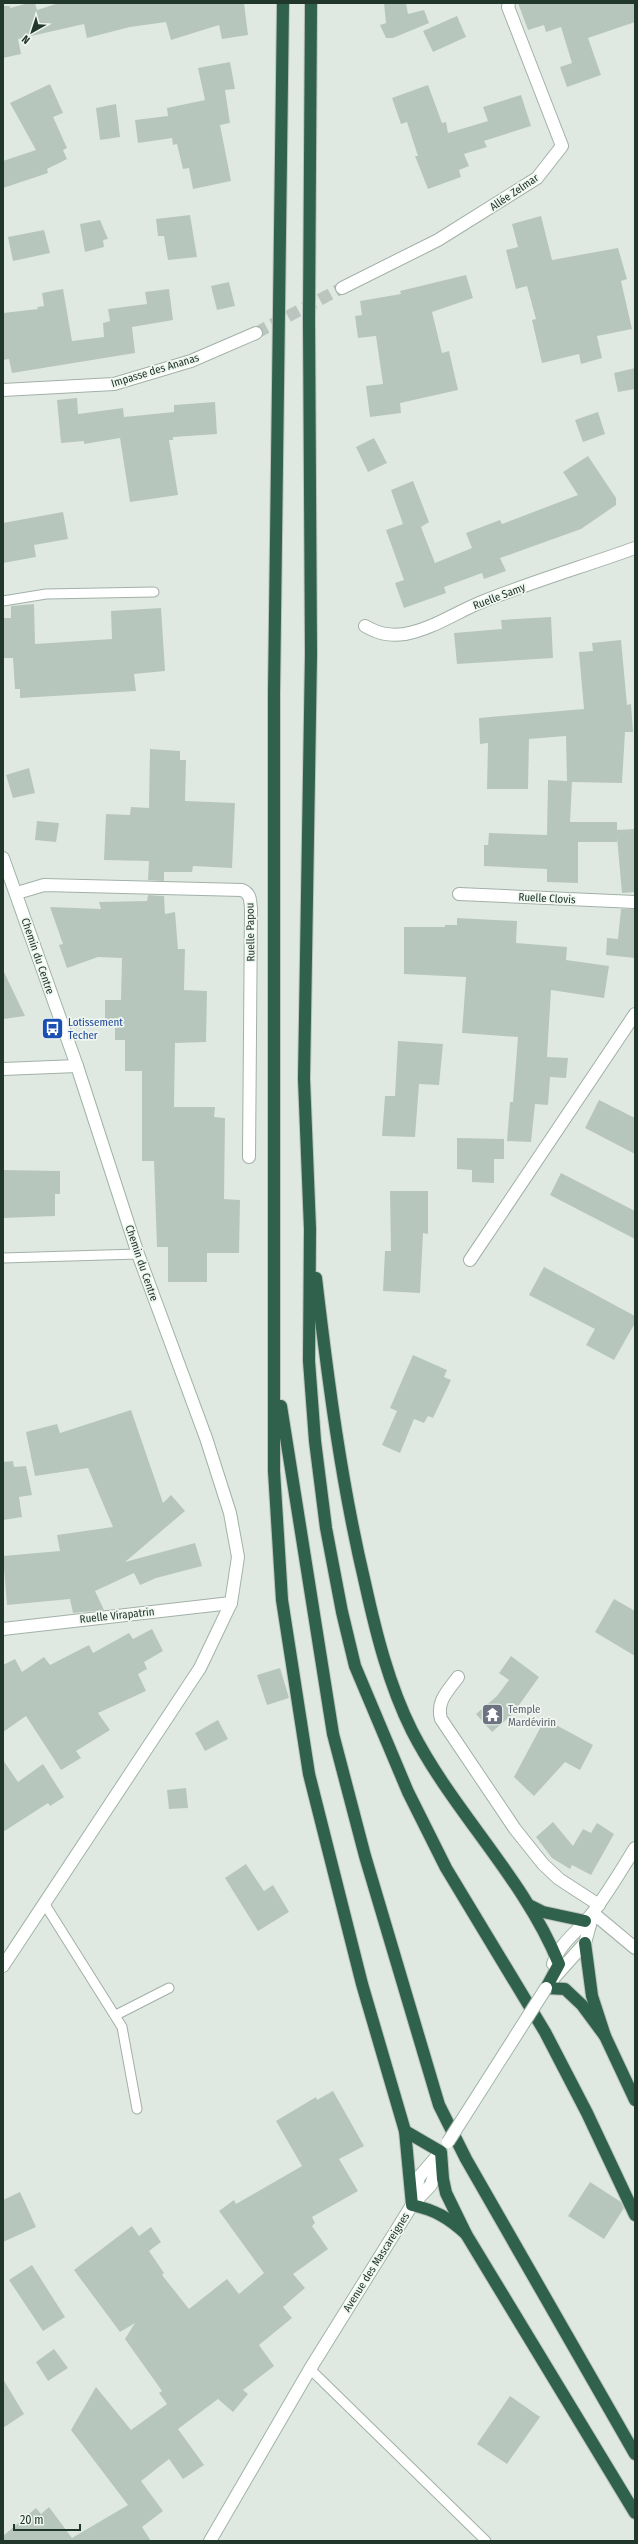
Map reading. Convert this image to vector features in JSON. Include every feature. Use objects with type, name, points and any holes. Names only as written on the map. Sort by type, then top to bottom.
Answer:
[{"type":"highway","points":[[283,3],[274,692],[274,1471],[282,1600],[309,1774],[362,1984],[405,2132],[412,2205],[450,2218],[466,2234]]},
{"type":"highway","points":[[311,3],[309,328],[311,654],[304,1079],[310,1229],[309,1361],[315,1441],[326,1528],[342,1612],[355,1666],[408,1792],[446,1868],[545,2032],[587,2113],[635,2215]]},
{"type":"highway","points":[[310,1229],[335,1436],[358,1553],[377,1634],[393,1685],[413,1732],[434,1768],[531,1906],[556,1955],[559,1964],[546,1988],[565,1989],[582,2005],[605,2036]]},
{"type":"highway","points":[[275,1373],[333,1734],[365,1856],[439,2105],[466,2159],[635,2454]]},
{"type":"highway","points":[[531,1906],[543,1912],[592,1913]]},
{"type":"highway","points":[[585,1942],[592,1996],[605,2036],[635,2100]]},
{"type":"highway","points":[[405,2132],[444,2147],[443,2179],[446,2193],[466,2234],[635,2513]]},
{"type":"street","name":"Allée Zelmar","points":[[342,288],[438,240],[538,178],[562,146],[508,7],[509,3]]},
{"type":"street","name":"Impasse des Ananas","points":[[3,390],[114,384],[191,361],[256,333]]},
{"type":"street","name":"Ruelle Samy","points":[[365,626],[378,634],[389,636],[407,633],[434,624],[484,601],[635,548]]},
{"type":"street","name":"Chemin du Centre","points":[[3,858],[17,893],[77,1066],[138,1254],[206,1438],[230,1513],[238,1557],[231,1603],[200,1668],[3,1966]]},
{"type":"street","name":"Ruelle Papou","points":[[17,893],[44,885],[242,890],[247,892],[250,896],[251,909],[249,1157]]},
{"type":"street","name":"Ruelle Clovis","points":[[459,894],[635,902]]},
{"type":"street","points":[[470,1260],[635,1014]]},
{"type":"street","points":[[3,1069],[77,1066]]},
{"type":"street","name":"Ruelle Virapatrin","points":[[3,1629],[231,1603]]},
{"type":"street","points":[[458,1677],[441,1700],[438,1710],[441,1719],[515,1830],[543,1864],[592,1913],[635,1948]]},
{"type":"street","points":[[556,1955],[571,1935],[592,1913],[635,1848]]},
{"type":"street","points":[[585,1942],[592,1913]]},
{"type":"street","name":"Avenue des Mascareignes","points":[[210,2541],[310,2369],[412,2205],[431,2185],[444,2147],[546,1988],[585,1942]]},
{"type":"lane","points":[[3,601],[46,594],[154,592]]},
{"type":"lane","points":[[3,1258],[138,1254]]},
{"type":"lane","points":[[44,1904],[97,1989],[116,2015],[122,2027],[137,2109]]},
{"type":"lane","points":[[116,2015],[169,1988]]},
{"type":"lane","points":[[310,2369],[486,2541]]},
{"type":"building","points":[[35,3],[37,10],[59,3],[244,3],[248,35],[222,39],[219,25],[171,40],[166,22],[130,27],[87,38],[84,24],[18,39],[21,54],[3,58],[3,6],[10,6],[10,8]]},
{"type":"building","points":[[384,3],[406,3],[408,14],[424,10],[429,23],[393,38],[386,38],[380,25],[386,23]]},
{"type":"building","points":[[518,3],[635,3],[635,22],[588,38],[601,75],[567,87],[560,67],[572,63],[561,27],[546,32],[544,25],[528,30]]},
{"type":"building","points":[[457,16],[466,37],[433,52],[423,31]]},
{"type":"building","points":[[230,62],[235,89],[225,90],[230,123],[220,125],[231,181],[193,189],[189,168],[183,169],[177,144],[173,145],[172,138],[138,143],[135,120],[168,116],[167,108],[205,100],[198,68]]},
{"type":"building","points":[[50,84],[63,113],[53,117],[67,148],[63,150],[67,159],[47,169],[48,173],[3,188],[3,161],[36,150],[10,103]]},
{"type":"building","points":[[428,85],[442,123],[446,122],[448,133],[488,121],[483,107],[521,95],[531,126],[484,141],[487,147],[464,154],[469,166],[459,170],[461,177],[428,189],[415,156],[418,156],[407,122],[401,124],[392,98]]},
{"type":"building","points":[[116,104],[120,137],[100,140],[96,108]]},
{"type":"building","points":[[190,215],[197,257],[168,260],[164,236],[158,236],[156,219]]},
{"type":"building","points":[[541,216],[552,260],[618,248],[627,279],[621,281],[632,329],[597,336],[602,358],[581,364],[579,354],[542,363],[532,320],[536,319],[527,286],[516,289],[506,250],[518,247],[512,224]]},
{"type":"building","points":[[100,220],[108,239],[103,240],[104,247],[85,252],[80,224]]},
{"type":"building","points":[[44,230],[50,253],[13,261],[8,237]]},
{"type":"building","points":[[466,275],[473,298],[432,312],[442,353],[449,351],[458,390],[400,403],[401,413],[370,417],[366,386],[383,384],[376,336],[358,338],[355,316],[362,315],[360,301],[401,294],[400,291]]},
{"type":"building","points":[[229,282],[235,306],[217,310],[211,286]]},
{"type":"building","points":[[63,289],[72,341],[104,337],[103,323],[110,321],[108,309],[147,304],[145,292],[169,289],[173,320],[132,327],[135,353],[12,373],[9,359],[3,360],[3,313],[38,309],[37,307],[44,306],[42,293]]},
{"type":"building","points":[[635,368],[635,389],[618,392],[614,373]]},
{"type":"building","points":[[77,398],[78,414],[123,408],[124,417],[174,412],[174,405],[215,402],[217,434],[173,437],[173,440],[169,440],[178,495],[130,502],[120,438],[84,444],[84,441],[61,443],[57,400]]},
{"type":"building","points":[[598,412],[605,434],[583,442],[575,420]]},
{"type":"building","points":[[374,438],[387,463],[368,472],[356,447]]},
{"type":"building","points":[[588,456],[616,498],[616,505],[581,529],[500,558],[506,571],[484,579],[482,573],[444,587],[446,593],[404,608],[395,583],[404,580],[386,530],[403,524],[391,490],[413,481],[429,522],[421,527],[435,563],[472,548],[466,533],[500,520],[502,524],[578,495],[563,472]]},
{"type":"building","points":[[63,512],[68,539],[34,545],[36,557],[3,563],[3,523]]},
{"type":"building","points":[[34,604],[35,644],[112,639],[111,611],[161,608],[165,671],[134,674],[136,691],[20,698],[20,689],[15,689],[13,658],[3,658],[3,618],[11,618],[11,606]]},
{"type":"building","points":[[551,617],[553,658],[457,664],[454,633],[502,629],[501,620]]},
{"type":"building","points":[[621,640],[627,705],[631,704],[633,732],[625,732],[622,783],[572,782],[570,822],[617,822],[617,830],[635,829],[635,892],[622,893],[617,837],[617,842],[578,842],[578,883],[547,882],[547,869],[484,866],[484,845],[488,845],[489,833],[547,835],[548,780],[567,781],[566,736],[529,739],[528,789],[487,789],[488,743],[480,744],[479,718],[584,709],[579,652],[593,651],[592,643]]},
{"type":"building","points":[[150,749],[180,751],[180,760],[186,760],[185,801],[235,803],[232,868],[193,866],[192,872],[164,872],[164,881],[148,880],[149,861],[104,860],[106,814],[130,815],[131,807],[149,808]]},
{"type":"building","points":[[29,768],[35,793],[13,798],[6,775]]},
{"type":"building","points":[[37,821],[59,823],[56,842],[35,840]]},
{"type":"building","points":[[148,895],[164,896],[165,914],[175,912],[178,949],[185,949],[184,990],[207,991],[206,1042],[175,1043],[174,1107],[215,1107],[214,1117],[225,1118],[224,1199],[240,1200],[239,1253],[207,1253],[207,1282],[168,1282],[168,1247],[157,1247],[154,1161],[142,1161],[142,1071],[125,1071],[125,1040],[115,1040],[115,1026],[105,1026],[105,1000],[121,1000],[122,958],[98,957],[67,968],[59,945],[63,944],[50,907],[101,909],[99,902],[147,901]]},
{"type":"building","points":[[621,909],[635,909],[635,958],[606,955],[607,938],[618,939]]},
{"type":"building","points":[[457,918],[517,921],[516,943],[567,947],[566,960],[609,966],[604,998],[551,990],[547,1057],[568,1058],[566,1078],[550,1077],[548,1105],[535,1104],[531,1142],[507,1141],[510,1102],[513,1102],[518,1037],[462,1033],[466,977],[404,974],[404,927],[445,927],[445,925],[457,925]]},
{"type":"building","points":[[3,970],[25,1016],[3,1019]]},
{"type":"building","points":[[398,1041],[443,1044],[439,1085],[419,1084],[415,1137],[382,1136],[385,1096],[395,1096]]},
{"type":"building","points":[[599,1100],[635,1118],[635,1154],[585,1128]]},
{"type":"building","points":[[457,1138],[504,1139],[504,1159],[494,1159],[494,1183],[472,1182],[472,1170],[457,1169]]},
{"type":"building","points":[[3,1170],[60,1171],[60,1194],[55,1194],[55,1216],[3,1218]]},
{"type":"building","points":[[561,1173],[635,1211],[635,1239],[550,1195]]},
{"type":"building","points":[[390,1191],[428,1191],[428,1234],[423,1233],[420,1293],[383,1291],[385,1251],[391,1251]]},
{"type":"building","points":[[544,1267],[635,1316],[635,1323],[614,1360],[586,1345],[595,1329],[529,1295]]},
{"type":"building","points":[[413,1355],[447,1370],[444,1377],[451,1380],[433,1418],[428,1416],[424,1423],[414,1419],[400,1453],[382,1445],[397,1411],[390,1408]]},
{"type":"building","points":[[131,1410],[163,1503],[171,1495],[185,1511],[125,1562],[195,1543],[202,1566],[156,1578],[140,1585],[134,1573],[95,1591],[104,1610],[73,1613],[70,1599],[7,1605],[3,1556],[60,1551],[57,1535],[113,1527],[88,1468],[35,1476],[26,1432],[57,1424],[60,1433]]},
{"type":"building","points":[[13,1461],[14,1467],[26,1466],[32,1495],[19,1497],[22,1517],[3,1520],[3,1462]]},
{"type":"building","points":[[614,1599],[635,1611],[635,1656],[595,1632]]},
{"type":"building","points":[[152,1629],[163,1651],[144,1662],[147,1669],[138,1674],[146,1691],[98,1713],[110,1730],[76,1751],[81,1758],[61,1770],[26,1716],[3,1732],[3,1665],[15,1659],[22,1672],[44,1657],[50,1665],[89,1645],[93,1653],[129,1633],[133,1639]]},
{"type":"building","points":[[511,1656],[539,1677],[519,1705],[521,1707],[492,1732],[476,1714],[497,1696],[509,1680],[499,1673]]},
{"type":"building","points":[[280,1668],[289,1698],[267,1705],[257,1675]]},
{"type":"building","points":[[545,1719],[593,1745],[580,1770],[565,1762],[534,1796],[514,1777]]},
{"type":"building","points":[[218,1720],[228,1739],[205,1751],[195,1733]]},
{"type":"building","points":[[3,1760],[18,1782],[43,1764],[64,1797],[50,1806],[48,1803],[3,1832]]},
{"type":"building","points":[[186,1788],[188,1808],[169,1809],[167,1790]]},
{"type":"building","points":[[553,1822],[573,1846],[583,1829],[591,1833],[597,1823],[614,1834],[591,1875],[572,1865],[570,1869],[552,1858],[536,1837]]},
{"type":"building","points":[[246,1864],[264,1891],[273,1885],[289,1912],[258,1931],[225,1878]]},
{"type":"building","points":[[333,2091],[364,2146],[339,2159],[358,2191],[312,2217],[315,2223],[312,2226],[328,2249],[293,2274],[305,2288],[283,2307],[292,2318],[259,2345],[274,2366],[243,2390],[248,2394],[233,2412],[218,2399],[178,2429],[204,2465],[183,2479],[169,2459],[141,2481],[163,2511],[142,2527],[151,2541],[3,2541],[3,2536],[36,2508],[41,2514],[49,2507],[72,2538],[128,2505],[71,2430],[96,2387],[131,2430],[167,2404],[159,2393],[162,2391],[125,2339],[135,2323],[120,2332],[74,2270],[132,2226],[139,2236],[151,2227],[161,2242],[149,2251],[164,2273],[162,2275],[189,2309],[227,2279],[239,2294],[264,2273],[219,2211],[234,2200],[236,2204],[302,2166],[276,2121],[316,2097],[317,2100]]},
{"type":"building","points":[[590,2182],[621,2202],[624,2208],[604,2239],[568,2216]]},
{"type":"building","points":[[20,2192],[36,2227],[3,2242],[3,2200]]},
{"type":"building","points":[[32,2265],[65,2317],[43,2331],[9,2280]]},
{"type":"building","points":[[54,2349],[68,2368],[48,2381],[36,2362]]},
{"type":"building","points":[[3,2379],[24,2414],[3,2428]]},
{"type":"building","points":[[510,2396],[540,2417],[507,2464],[477,2444]]},
{"type":"tunnel","points":[[256,333],[342,288]]},
{"type":"place","name":"Lotissement Techer","points":[[52,1028]]},
{"type":"place","name":"Temple Mardévirin","points":[[493,1715]]}]
